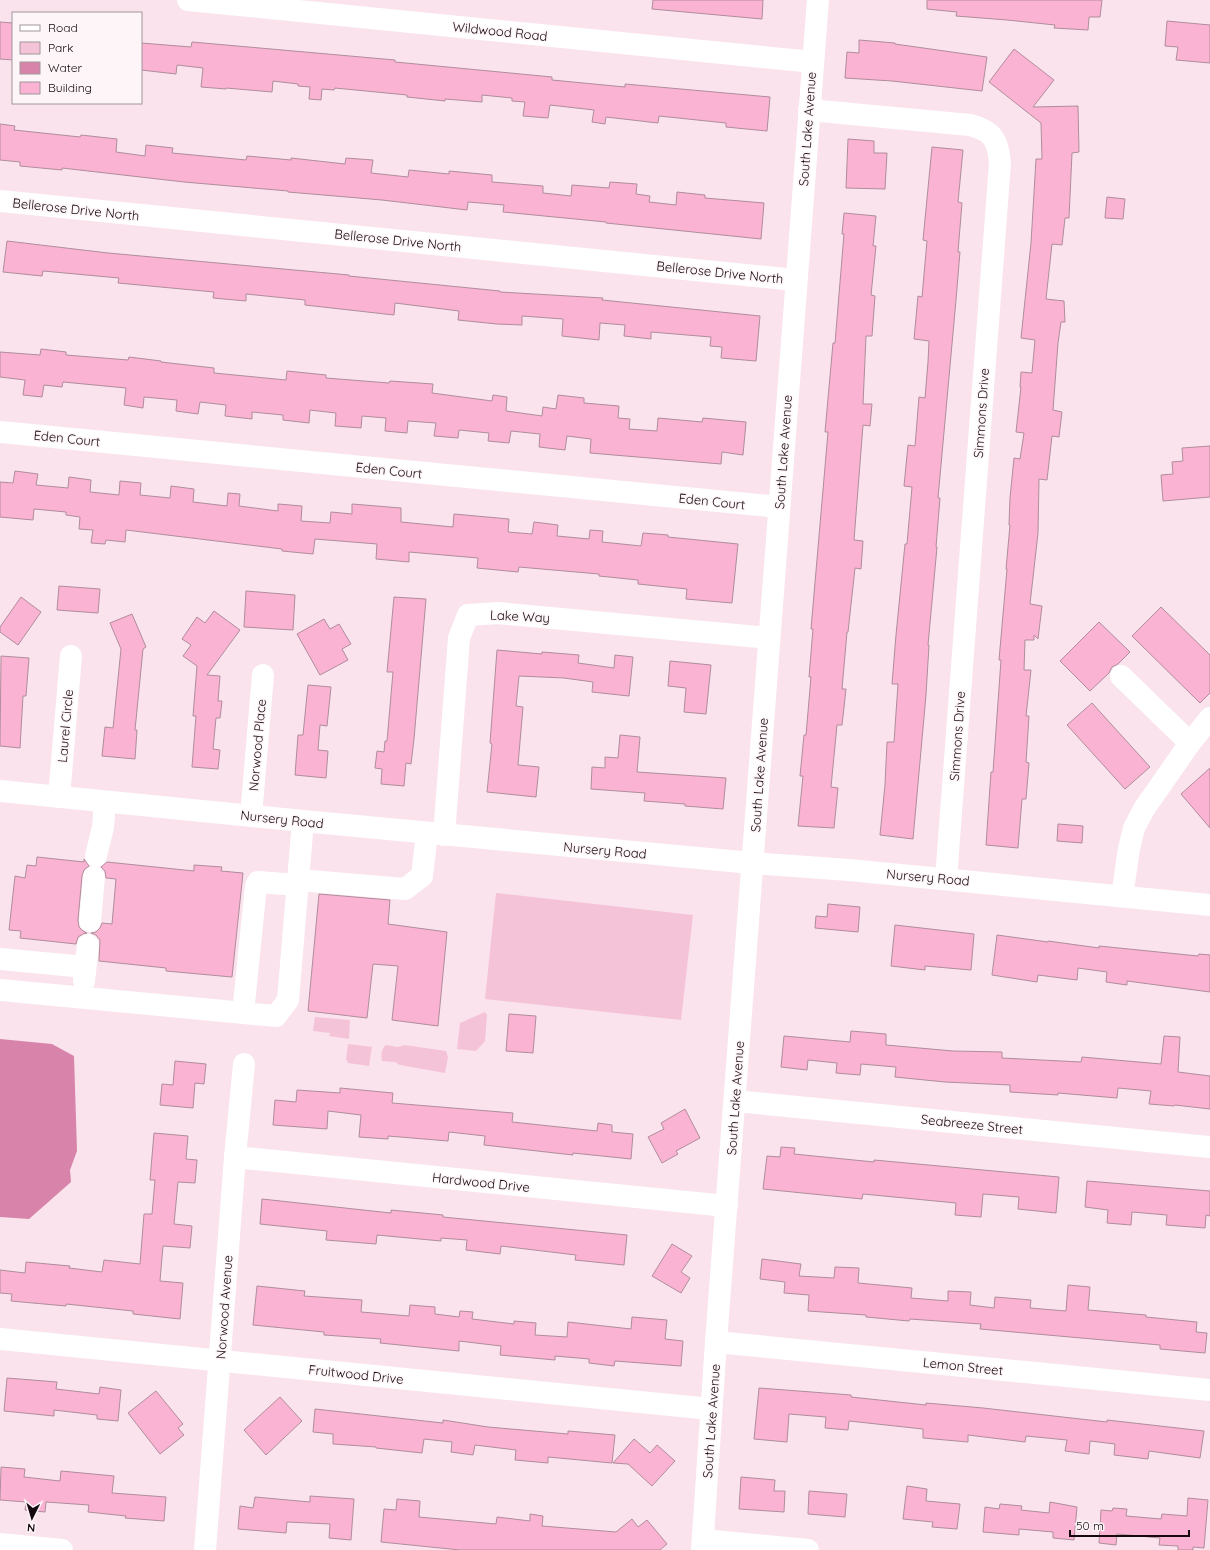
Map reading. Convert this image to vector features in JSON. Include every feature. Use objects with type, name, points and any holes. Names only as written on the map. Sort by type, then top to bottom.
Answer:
[{"type":"street","name":"Wildwood Road","points":[[188,0],[813,62]]},
{"type":"street","name":"South Lake Avenue","points":[[702,1545],[716,1342],[818,0]]},
{"type":"street","name":"Simmons Drive","points":[[809,110],[970,125],[982,128],[992,137],[999,148],[1000,163],[946,879]]},
{"type":"street","name":"Bellerose Drive North","points":[[0,201],[796,280]]},
{"type":"street","name":"Eden Court","points":[[0,432],[779,507]]},
{"type":"street","name":"Lake Way","points":[[436,834],[460,638],[468,615],[498,613],[769,638]]},
{"type":"street","name":"Laurel Circle","points":[[59,797],[71,656]]},
{"type":"street","name":"Norwood Place","points":[[251,816],[263,675]]},
{"type":"street","points":[[1121,676],[1190,743]]},
{"type":"street","points":[[1122,896],[1129,849],[1134,828],[1144,809],[1190,743],[1210,718]]},
{"type":"street","name":"Nursery Road","points":[[0,791],[303,822],[752,863],[849,870],[1210,905]]},
{"type":"street","points":[[90,921],[95,866],[103,827],[105,802]]},
{"type":"street","points":[[0,990],[276,1016],[288,1000],[303,822]]},
{"type":"street","points":[[243,1013],[256,886],[258,882],[405,889],[422,876],[436,834]]},
{"type":"street","points":[[83,998],[88,945]]},
{"type":"street","points":[[0,959],[85,967]]},
{"type":"street","name":"Norwood Avenue","points":[[205,1550],[235,1157],[244,1064]]},
{"type":"street","name":"Seabreeze Street","points":[[735,1101],[1210,1147]]},
{"type":"street","name":"Hardwood Drive","points":[[235,1157],[727,1206]]},
{"type":"street","name":"Fruitwood Drive","points":[[0,1339],[712,1410]]},
{"type":"street","name":"Lemon Street","points":[[716,1342],[1210,1390]]},
{"type":"street","points":[[0,1544],[62,1550]]},
{"type":"street","points":[[702,1545],[808,1550]]},
{"type":"green space","points":[[496,893],[693,915],[681,1020],[485,999]]},
{"type":"green space","points":[[485,1012],[487,1015],[485,1041],[476,1051],[457,1049],[460,1023]]},
{"type":"green space","points":[[315,1017],[350,1020],[349,1039],[329,1036],[330,1033],[313,1031]]},
{"type":"green space","points":[[348,1044],[372,1047],[369,1066],[348,1063],[346,1059]]},
{"type":"green space","points":[[386,1045],[398,1047],[404,1045],[446,1051],[448,1057],[445,1073],[400,1065],[395,1062],[382,1061],[383,1048]]},
{"type":"water","points":[[0,1039],[52,1044],[74,1056],[77,1151],[70,1170],[71,1182],[29,1219],[0,1217]]},
{"type":"building","points":[[653,0],[763,0],[762,19],[652,9]]},
{"type":"building","points":[[927,0],[1102,0],[1100,17],[1089,17],[1088,30],[1054,28],[1055,25],[956,16],[957,12],[927,9]]},
{"type":"building","points":[[1167,21],[1210,25],[1210,63],[1176,60],[1178,47],[1165,46]]},
{"type":"building","points":[[0,22],[12,23],[12,60],[0,59]]},
{"type":"building","points":[[859,40],[895,43],[987,57],[982,91],[892,81],[845,78],[847,52],[859,53]]},
{"type":"building","points":[[192,42],[395,60],[395,62],[552,77],[552,80],[625,87],[625,84],[770,97],[767,131],[726,127],[726,123],[659,116],[658,123],[606,117],[605,124],[592,122],[594,110],[550,105],[548,118],[523,116],[525,102],[512,101],[512,98],[482,95],[482,102],[445,99],[445,101],[407,97],[407,95],[335,88],[334,90],[322,89],[321,100],[309,99],[310,87],[298,86],[298,84],[273,81],[272,92],[201,87],[203,68],[177,65],[176,74],[142,70],[142,43],[191,47]]},
{"type":"building","points":[[1014,49],[1054,80],[1033,107],[1078,106],[1079,152],[1072,153],[1069,218],[1065,218],[1062,245],[1052,244],[1046,299],[1064,301],[1065,322],[1061,322],[1058,343],[1053,410],[1062,412],[1059,437],[1052,436],[1047,480],[1039,479],[1038,533],[1030,604],[1042,606],[1038,639],[1034,635],[1034,640],[1025,640],[1024,670],[1031,670],[1026,716],[1029,716],[1026,762],[1029,763],[1026,799],[1022,799],[1018,848],[986,845],[1001,660],[999,660],[1010,525],[1010,498],[1014,458],[1020,459],[1024,433],[1016,432],[1021,387],[1021,372],[1032,373],[1035,340],[1021,338],[1031,243],[1036,159],[1042,159],[1041,123],[989,82]]},
{"type":"building","points":[[0,124],[15,126],[14,130],[80,137],[81,135],[117,139],[116,152],[145,156],[146,145],[173,148],[172,153],[246,160],[247,156],[291,160],[291,158],[345,164],[346,158],[373,160],[371,173],[408,177],[409,170],[449,174],[449,171],[492,175],[492,182],[543,186],[543,193],[571,196],[572,185],[609,188],[610,182],[637,184],[636,194],[650,196],[649,202],[676,205],[677,192],[705,195],[705,198],[764,203],[761,239],[503,212],[504,205],[468,202],[467,210],[382,200],[184,182],[62,168],[62,170],[20,166],[20,162],[0,160]]},
{"type":"building","points":[[848,139],[874,141],[874,153],[887,153],[885,189],[846,188]]},
{"type":"building","points":[[932,147],[963,150],[958,202],[962,203],[958,252],[960,252],[938,498],[940,498],[928,645],[926,695],[913,839],[880,835],[885,785],[887,742],[894,742],[898,684],[892,684],[905,544],[907,544],[912,487],[904,486],[908,445],[915,446],[919,397],[925,398],[928,362],[929,341],[914,339],[918,296],[922,297],[927,241],[923,240]]},
{"type":"building","points":[[1107,197],[1125,199],[1123,219],[1105,218]]},
{"type":"building","points":[[844,213],[876,216],[873,246],[876,246],[871,295],[875,296],[872,336],[866,336],[863,404],[872,404],[870,426],[863,425],[854,540],[863,541],[861,569],[855,568],[842,689],[846,689],[842,725],[837,725],[831,787],[838,788],[834,828],[798,826],[803,776],[800,776],[804,735],[806,735],[811,677],[809,677],[813,629],[811,629],[828,432],[825,432],[833,343],[835,343],[844,234],[842,234]]},
{"type":"building","points":[[7,241],[108,253],[349,275],[500,292],[603,298],[602,300],[760,316],[756,361],[721,358],[722,347],[710,346],[711,337],[651,332],[651,339],[624,336],[625,325],[600,323],[599,340],[562,336],[563,319],[522,316],[522,325],[497,324],[458,320],[459,311],[395,303],[394,315],[305,305],[305,300],[246,294],[246,301],[213,298],[214,292],[118,283],[119,278],[43,271],[42,276],[3,272]]},
{"type":"building","points":[[41,349],[66,352],[66,355],[128,360],[129,357],[161,361],[214,368],[214,373],[286,380],[287,371],[326,375],[326,378],[389,383],[390,381],[433,384],[432,393],[492,401],[493,395],[507,397],[506,411],[542,416],[543,407],[556,409],[558,395],[584,398],[584,403],[619,406],[618,418],[630,419],[629,429],[657,431],[658,418],[702,422],[703,418],[746,422],[743,455],[722,452],[721,464],[590,453],[591,439],[567,436],[565,450],[539,447],[540,434],[511,431],[509,443],[488,441],[489,433],[459,430],[458,438],[434,436],[436,423],[408,421],[407,433],[385,431],[386,418],[362,416],[361,428],[335,426],[336,413],[310,410],[309,423],[283,420],[283,415],[252,412],[252,419],[225,416],[226,405],[200,402],[198,414],[176,411],[177,400],[144,397],[143,408],[124,405],[126,388],[63,382],[62,387],[44,385],[42,397],[23,395],[25,380],[0,377],[0,352],[40,355]]},
{"type":"building","points":[[1210,446],[1210,497],[1163,501],[1161,475],[1173,474],[1172,462],[1183,461],[1182,448]]},
{"type":"building","points":[[15,471],[38,474],[36,485],[68,488],[69,477],[91,480],[90,492],[119,495],[120,481],[141,483],[140,495],[170,498],[171,486],[194,489],[193,502],[227,506],[228,493],[240,494],[239,506],[278,511],[278,504],[302,506],[301,521],[330,523],[331,512],[352,514],[352,504],[401,508],[401,522],[453,527],[454,514],[509,519],[508,532],[532,534],[534,522],[558,525],[557,536],[589,539],[590,530],[603,531],[602,542],[641,546],[643,533],[738,544],[732,603],[686,599],[687,589],[638,584],[638,580],[599,576],[599,574],[519,567],[518,572],[477,568],[478,558],[409,552],[409,562],[376,559],[377,544],[315,539],[313,554],[126,530],[125,542],[106,540],[105,544],[91,543],[93,530],[79,529],[80,517],[66,515],[66,512],[34,509],[33,520],[0,517],[0,482],[13,483]]},
{"type":"building","points":[[59,586],[100,589],[98,613],[57,610]]},
{"type":"building","points":[[246,591],[295,595],[293,630],[244,627]]},
{"type":"building","points":[[21,597],[41,612],[18,645],[0,632],[0,627]]},
{"type":"building","points":[[394,597],[426,599],[414,739],[411,764],[406,763],[404,786],[381,784],[382,769],[375,768],[377,751],[384,752],[385,741],[387,741],[393,672],[387,672]]},
{"type":"building","points":[[1161,607],[1210,655],[1210,693],[1200,703],[1132,636]]},
{"type":"building","points":[[214,611],[240,630],[207,675],[220,676],[218,701],[222,701],[220,718],[216,718],[213,749],[220,750],[218,769],[192,767],[196,716],[193,716],[197,666],[183,656],[191,645],[182,639],[197,617],[205,623]]},
{"type":"building","points":[[132,614],[146,647],[143,649],[135,730],[137,730],[135,759],[102,756],[105,727],[113,728],[121,649],[110,623]]},
{"type":"building","points":[[324,619],[330,629],[339,624],[351,644],[342,649],[348,660],[320,675],[297,634]]},
{"type":"building","points":[[1099,622],[1130,652],[1118,664],[1112,667],[1109,673],[1090,691],[1060,661]]},
{"type":"building","points":[[497,650],[542,654],[542,652],[579,655],[578,663],[614,668],[615,655],[633,657],[629,696],[592,692],[593,682],[564,678],[519,676],[516,706],[523,707],[518,765],[539,767],[536,797],[487,792],[492,744],[490,743]]},
{"type":"building","points":[[1,656],[29,658],[26,696],[23,696],[20,748],[0,746]]},
{"type":"building","points":[[670,661],[711,665],[706,714],[684,712],[686,688],[668,686]]},
{"type":"building","points":[[308,685],[331,687],[327,726],[320,725],[318,750],[328,751],[326,778],[295,775],[298,735],[303,735]]},
{"type":"building","points":[[1092,703],[1150,767],[1125,789],[1067,725]]},
{"type":"building","points":[[620,735],[640,737],[637,772],[726,778],[723,809],[644,801],[645,793],[591,789],[592,767],[605,768],[605,757],[618,758]]},
{"type":"building","points":[[1210,768],[1210,828],[1181,794]]},
{"type":"building","points":[[1058,824],[1083,826],[1082,843],[1057,841]]},
{"type":"building","points":[[37,857],[84,862],[84,859],[89,866],[84,870],[82,876],[78,920],[79,927],[87,933],[78,937],[76,944],[20,938],[21,931],[9,930],[15,876],[25,878],[27,865],[36,866]]},
{"type":"building","points":[[107,862],[194,871],[194,865],[222,867],[221,871],[243,873],[232,977],[166,971],[166,968],[99,961],[100,940],[96,935],[91,933],[96,932],[102,923],[112,924],[116,879],[106,878],[105,871],[101,867]]},
{"type":"building","points":[[319,894],[390,900],[388,924],[447,932],[438,1026],[392,1020],[398,966],[373,964],[367,1018],[308,1011]]},
{"type":"building","points":[[828,904],[860,907],[858,932],[815,928],[816,916],[827,917]]},
{"type":"building","points":[[895,925],[974,934],[971,970],[925,966],[925,970],[891,966]]},
{"type":"building","points":[[997,935],[1099,948],[1099,946],[1198,956],[1199,954],[1210,955],[1210,992],[1127,981],[1127,985],[1106,982],[1107,972],[1078,968],[1077,980],[1038,975],[1037,982],[992,975]]},
{"type":"building","points":[[509,1014],[536,1016],[533,1053],[506,1051]]},
{"type":"building","points":[[851,1031],[886,1034],[886,1045],[953,1051],[1002,1052],[1002,1058],[1081,1062],[1082,1057],[1161,1064],[1164,1036],[1180,1037],[1178,1072],[1210,1076],[1210,1109],[1149,1104],[1151,1091],[1118,1088],[1117,1098],[1058,1093],[1058,1095],[1010,1092],[1010,1085],[945,1082],[895,1077],[896,1067],[861,1064],[860,1075],[836,1073],[837,1063],[808,1060],[807,1070],[781,1067],[784,1036],[850,1042]]},
{"type":"building","points":[[175,1061],[206,1064],[204,1084],[195,1083],[193,1108],[160,1105],[162,1084],[173,1085]]},
{"type":"building","points":[[340,1088],[393,1093],[392,1103],[513,1113],[512,1122],[597,1131],[598,1123],[612,1125],[612,1132],[633,1134],[631,1159],[573,1153],[573,1155],[484,1145],[485,1136],[449,1132],[448,1141],[388,1136],[388,1139],[359,1137],[361,1115],[328,1111],[327,1129],[273,1125],[275,1100],[296,1102],[297,1090],[340,1093]]},
{"type":"building","points":[[685,1109],[700,1138],[676,1151],[678,1154],[662,1163],[648,1137],[664,1129],[661,1123]]},
{"type":"building","points":[[154,1133],[188,1136],[186,1159],[197,1160],[195,1183],[178,1182],[174,1224],[192,1226],[190,1248],[163,1246],[160,1281],[183,1283],[180,1319],[133,1314],[133,1311],[66,1304],[66,1306],[11,1301],[12,1294],[0,1293],[0,1270],[25,1273],[26,1262],[70,1266],[69,1268],[102,1272],[104,1260],[140,1264],[144,1214],[152,1214],[155,1180],[150,1180]]},
{"type":"building","points":[[781,1147],[795,1148],[794,1154],[1059,1177],[1056,1213],[1018,1209],[1019,1197],[983,1194],[981,1217],[955,1215],[956,1203],[863,1194],[862,1199],[763,1189],[767,1156],[780,1157]]},
{"type":"building","points":[[1087,1181],[1210,1191],[1210,1216],[1206,1215],[1205,1228],[1166,1225],[1167,1215],[1132,1212],[1131,1225],[1107,1223],[1108,1210],[1085,1207]]},
{"type":"building","points":[[262,1199],[391,1213],[391,1210],[443,1215],[443,1217],[627,1235],[624,1265],[575,1260],[576,1255],[501,1246],[500,1254],[466,1250],[467,1240],[441,1238],[441,1241],[377,1235],[376,1244],[326,1240],[327,1231],[260,1224]]},
{"type":"building","points":[[672,1244],[692,1256],[681,1272],[690,1278],[681,1293],[652,1276]]},
{"type":"building","points":[[762,1259],[801,1264],[799,1276],[834,1278],[835,1267],[859,1268],[858,1283],[912,1288],[911,1298],[948,1301],[948,1291],[971,1292],[970,1305],[994,1308],[995,1297],[1031,1300],[1030,1308],[1066,1311],[1068,1285],[1090,1287],[1088,1310],[1146,1315],[1146,1317],[1197,1322],[1196,1332],[1207,1333],[1205,1353],[1160,1349],[1160,1345],[980,1329],[981,1324],[910,1319],[909,1321],[866,1317],[866,1315],[808,1311],[809,1295],[784,1293],[785,1282],[760,1279]]},
{"type":"building","points":[[257,1286],[305,1291],[304,1296],[362,1300],[361,1312],[409,1316],[410,1305],[435,1307],[435,1314],[459,1317],[460,1311],[473,1312],[472,1319],[514,1324],[514,1321],[536,1323],[535,1335],[567,1337],[568,1322],[631,1329],[632,1317],[667,1320],[665,1339],[683,1341],[681,1366],[615,1361],[614,1366],[589,1363],[589,1359],[555,1356],[555,1360],[500,1355],[501,1346],[459,1341],[459,1351],[380,1343],[381,1339],[324,1335],[324,1332],[253,1325]]},
{"type":"building","points":[[7,1378],[57,1382],[56,1389],[99,1394],[100,1387],[121,1390],[118,1421],[97,1419],[97,1415],[54,1410],[54,1416],[4,1411]]},
{"type":"building","points":[[759,1388],[851,1395],[851,1397],[926,1405],[926,1403],[983,1408],[1204,1431],[1200,1458],[1149,1451],[1148,1459],[1114,1455],[1115,1444],[1090,1441],[1089,1454],[1065,1451],[1067,1440],[1026,1436],[1025,1442],[968,1435],[968,1442],[923,1438],[923,1429],[849,1421],[848,1430],[825,1428],[826,1417],[789,1414],[787,1442],[754,1439]]},
{"type":"building","points":[[156,1391],[183,1424],[178,1428],[184,1435],[160,1454],[128,1413]]},
{"type":"building","points":[[280,1397],[302,1421],[266,1455],[244,1430]]},
{"type":"building","points":[[315,1409],[443,1423],[443,1420],[488,1427],[568,1434],[568,1431],[615,1435],[612,1463],[548,1457],[548,1463],[515,1460],[516,1450],[475,1445],[473,1455],[451,1452],[452,1442],[424,1439],[422,1453],[376,1447],[333,1444],[333,1434],[313,1432]]},
{"type":"building","points":[[634,1439],[650,1453],[657,1445],[675,1461],[652,1486],[628,1464],[613,1463]]},
{"type":"building","points":[[1,1467],[25,1469],[24,1477],[60,1481],[61,1471],[114,1476],[112,1493],[166,1497],[164,1521],[125,1518],[126,1516],[88,1512],[89,1505],[46,1502],[45,1512],[25,1510],[26,1502],[0,1500]]},
{"type":"building","points":[[741,1477],[775,1480],[774,1491],[785,1491],[784,1512],[739,1509]]},
{"type":"building","points":[[907,1486],[927,1489],[926,1501],[960,1504],[957,1529],[932,1527],[933,1522],[903,1519]]},
{"type":"building","points":[[809,1491],[847,1494],[845,1517],[808,1514]]},
{"type":"building","points":[[310,1496],[354,1499],[351,1540],[329,1538],[330,1524],[287,1522],[286,1533],[238,1529],[240,1506],[253,1508],[255,1497],[310,1502]]},
{"type":"building","points":[[1188,1498],[1208,1500],[1204,1548],[1193,1547],[1193,1550],[1178,1550],[1178,1546],[1159,1545],[1160,1538],[1117,1534],[1116,1545],[1099,1543],[1101,1510],[1112,1511],[1113,1508],[1127,1509],[1126,1516],[1161,1519],[1162,1514],[1187,1516]]},
{"type":"building","points":[[397,1499],[420,1501],[419,1517],[496,1524],[497,1517],[530,1521],[530,1514],[543,1516],[542,1526],[616,1532],[632,1519],[638,1527],[647,1520],[667,1544],[660,1550],[460,1550],[381,1542],[384,1509],[396,1510]]},
{"type":"building","points":[[1050,1502],[1077,1507],[1074,1540],[1053,1538],[1053,1532],[1019,1529],[1019,1535],[983,1532],[985,1507],[999,1509],[1000,1504],[1022,1506],[1021,1510],[1049,1513]]}]
